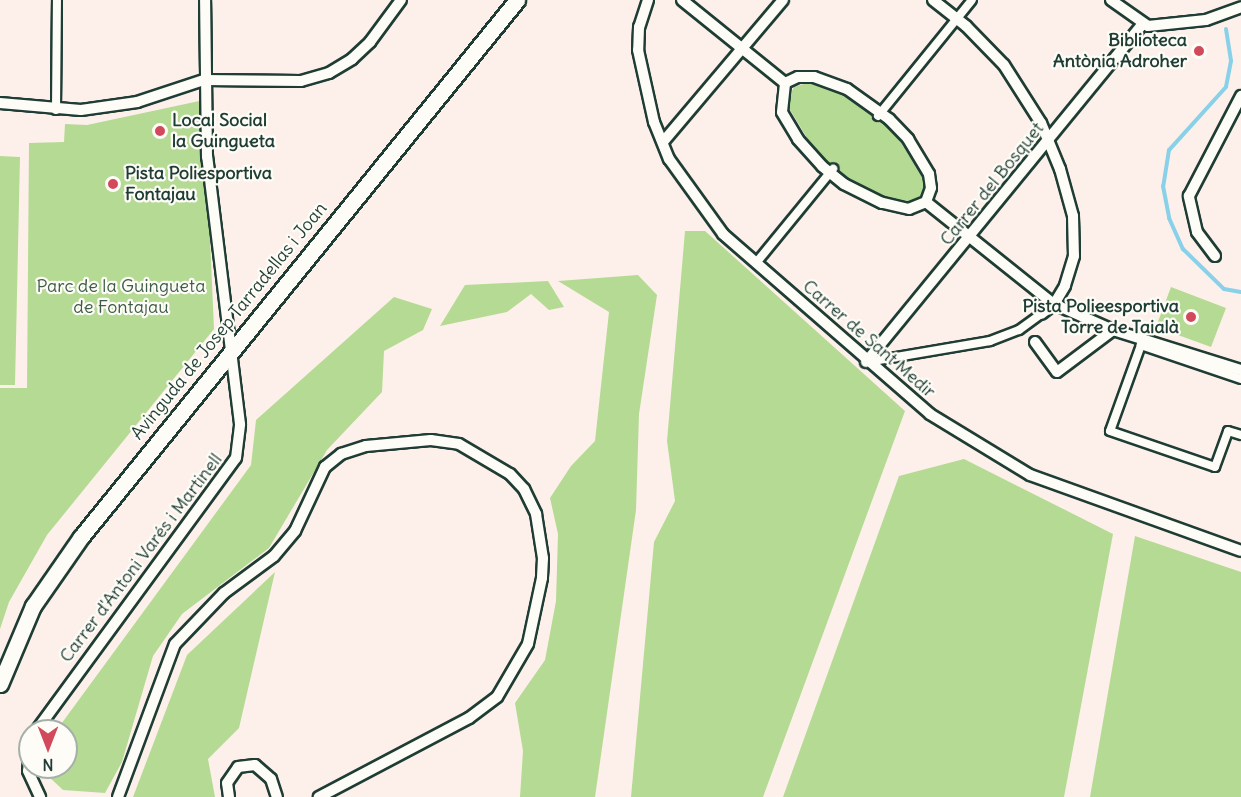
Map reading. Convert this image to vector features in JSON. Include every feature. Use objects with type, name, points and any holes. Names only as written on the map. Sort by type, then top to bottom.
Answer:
[{"type":"main road","name":"Avinguda de Josep Tarradellas i Joan","points":[[0,684],[44,588],[115,492],[517,0]]},
{"type":"street","points":[[56,110],[57,0]]},
{"type":"street","name":"Carrer d'Antoni Varés i Martinell","points":[[45,719],[236,458],[240,424],[207,157],[204,100],[205,0]]},
{"type":"street","points":[[0,103],[56,110],[137,102],[204,80],[287,83],[329,73],[361,52],[401,0]]},
{"type":"street","name":"Carrer de Sant Medir","points":[[648,0],[639,27],[638,50],[644,88],[669,159],[708,216],[756,263],[866,362],[930,414],[1030,476],[1241,551]]},
{"type":"street","points":[[682,0],[785,83]]},
{"type":"street","points":[[663,142],[783,0]]},
{"type":"street","points":[[866,362],[990,341],[1018,330],[1054,304],[1071,271],[1076,242],[1070,200],[1049,140],[1004,65],[957,19],[933,0]]},
{"type":"street","points":[[880,114],[972,0]]},
{"type":"street","points":[[1111,0],[1143,25],[1206,20],[1240,8]]},
{"type":"street","name":"Carrer del Bosquet","points":[[866,362],[1143,25]]},
{"type":"street","points":[[798,77],[814,77],[847,89],[880,114],[908,139],[929,174],[931,188],[926,202],[916,208],[894,207],[855,190],[832,171],[798,139],[782,112],[785,83],[798,77]]},
{"type":"street","points":[[204,100],[211,87],[220,81]]},
{"type":"street","points":[[1215,256],[1197,232],[1190,196],[1241,96]]},
{"type":"street","points":[[756,263],[832,171]]},
{"type":"street","points":[[926,202],[1054,304],[1113,330],[1241,370]]},
{"type":"street","points":[[1035,342],[1057,372],[1113,330]]},
{"type":"street","points":[[1241,379],[1141,345],[1110,431],[1215,467],[1228,431],[1241,435]]},
{"type":"street","points":[[118,797],[175,644],[224,593],[274,556],[306,512],[325,467],[341,454],[366,446],[431,440],[459,444],[510,474],[524,489],[536,514],[543,558],[542,578],[528,644],[497,697],[469,718],[319,797]]},
{"type":"street","points":[[229,797],[227,783],[238,767],[255,765],[271,779],[277,797]]},
{"type":"street","points":[[32,779],[40,797]]},
{"type":"green space","points":[[810,82],[855,99],[887,123],[925,176],[927,184],[921,201],[893,202],[866,191],[846,179],[813,148],[786,103],[794,87]]},
{"type":"green space","name":"Parc de la Guingueta de Fontajau","points":[[204,100],[214,329],[47,535],[9,602],[0,629],[0,388],[27,388],[29,143],[64,142],[65,124],[87,125]]},
{"type":"green space","points":[[0,156],[20,157],[15,385],[0,385]]},
{"type":"green space","points":[[685,231],[705,231],[905,411],[763,797],[631,797],[654,542],[675,501],[667,441]]},
{"type":"green space","points":[[638,275],[657,295],[639,414],[636,510],[595,797],[520,797],[523,751],[515,703],[545,660],[556,601],[558,534],[550,498],[571,466],[595,441],[609,312],[558,281]]},
{"type":"green space","points":[[548,281],[564,307],[549,310],[531,294],[507,312],[440,326],[465,285]]},
{"type":"green space","name":"Pista Polieesportiva Torre de Taialà","points":[[1171,287],[1226,308],[1211,347],[1156,327]]},
{"type":"green space","points":[[394,297],[432,309],[423,330],[384,351],[382,392],[327,450],[269,548],[182,614],[153,656],[122,762],[105,793],[63,790],[51,779],[78,779],[78,719],[65,719],[251,465],[256,420]]},
{"type":"green space","points":[[964,459],[1113,534],[1064,797],[783,797],[899,476]]},
{"type":"green space","points":[[1135,536],[1241,572],[1241,797],[1090,797]]},
{"type":"green space","points":[[275,572],[239,728],[208,759],[215,797],[133,797],[187,655]]},
{"type":"waterway","points":[[1226,29],[1231,61],[1226,87],[1169,150],[1163,186],[1169,218],[1183,249],[1224,289],[1241,292]]},
{"type":"place","name":"Biblioteca Antònia Adroher","points":[[1199,51]]},
{"type":"place","name":"Local Social la Guingueta","points":[[160,131]]},
{"type":"place","name":"Pista Poliesportiva Fontajau","points":[[113,184]]},
{"type":"place","name":"Pista Polieesportiva Torre de Taialà","points":[[1191,317]]}]
